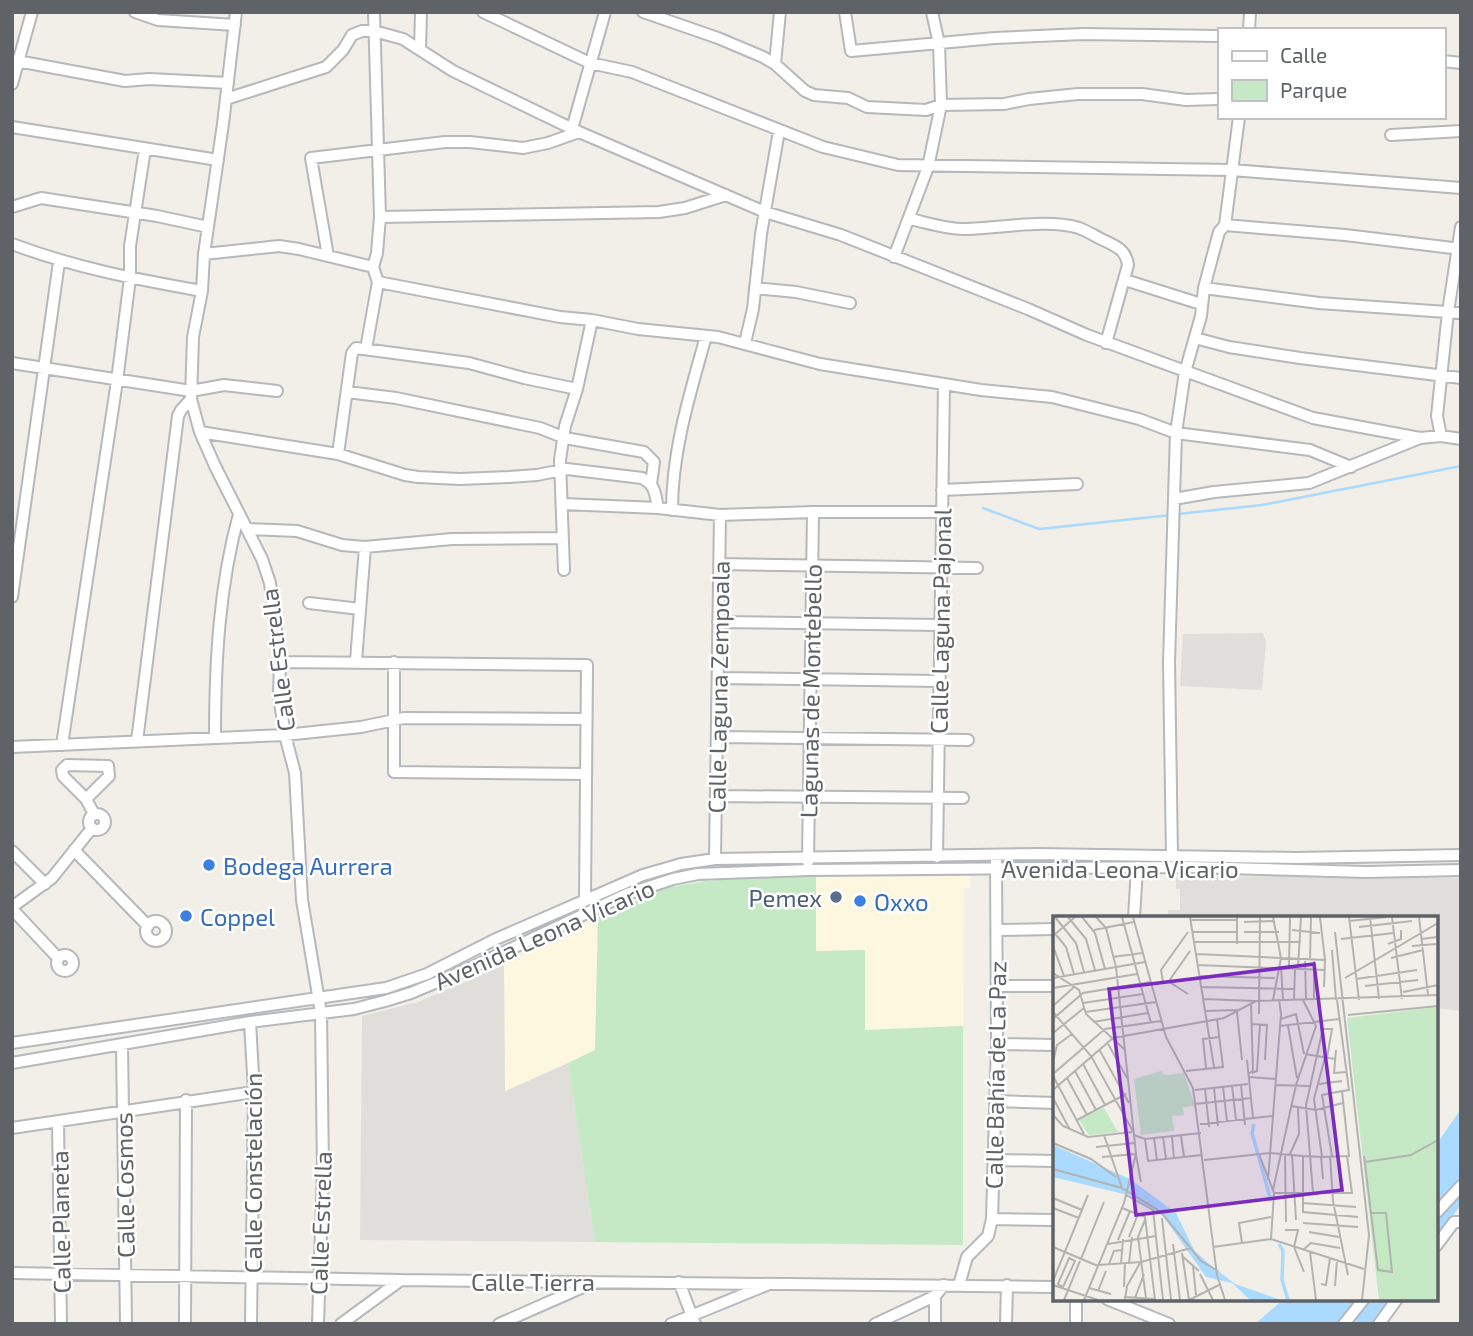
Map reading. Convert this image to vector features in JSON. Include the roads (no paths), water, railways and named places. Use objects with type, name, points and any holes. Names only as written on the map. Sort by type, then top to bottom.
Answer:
[{"type":"street","points":[[12,84],[16,61],[32,12]]},
{"type":"street","points":[[135,12],[158,20],[234,25]]},
{"type":"street","name":"Calle Estrella","points":[[236,12],[204,254],[202,291],[193,337],[191,395],[200,432],[262,559],[270,583],[280,662],[279,696],[295,773],[302,900],[321,1013],[323,1170],[318,1324]]},
{"type":"street","points":[[366,349],[377,282],[373,267],[377,254],[380,217],[374,12]]},
{"type":"street","points":[[419,50],[421,12]]},
{"type":"street","points":[[483,12],[590,62],[632,72],[823,147],[898,165],[1232,170],[1461,188]]},
{"type":"street","points":[[575,131],[590,62],[605,12]]},
{"type":"street","points":[[643,12],[718,38],[775,64],[805,91],[814,95],[848,98],[867,107],[926,110],[941,105],[1003,104],[1078,94],[1142,94],[1186,100],[1218,99]]},
{"type":"street","points":[[775,64],[780,12]]},
{"type":"street","points":[[845,12],[851,51],[995,38],[1083,34],[1218,36]]},
{"type":"street","points":[[894,257],[928,167],[941,105],[939,44],[932,12]]},
{"type":"street","points":[[226,99],[326,67],[343,50],[352,35],[362,30],[403,39],[453,71],[575,131],[765,212],[841,235],[1107,343],[1313,418],[1420,439]]},
{"type":"street","points":[[16,61],[125,81],[149,79],[228,83]]},
{"type":"street","points":[[1172,857],[1169,662],[1176,433],[1185,372],[1195,338],[1204,288],[1219,232],[1225,225],[1239,119]]},
{"type":"street","points":[[12,127],[218,160]]},
{"type":"street","points":[[328,256],[311,158],[377,149],[470,142],[523,148],[548,143],[575,131]]},
{"type":"street","points":[[745,343],[753,309],[765,212],[779,131]]},
{"type":"street","points":[[1391,135],[1461,131]]},
{"type":"street","points":[[62,745],[117,381],[130,278],[130,246],[145,149]]},
{"type":"street","points":[[380,217],[659,212],[685,208],[726,195]]},
{"type":"street","points":[[12,207],[41,198],[135,212],[208,227]]},
{"type":"street","points":[[910,219],[947,228],[964,229],[1064,225],[1080,229],[1119,248],[1127,256],[1128,265],[1107,343]]},
{"type":"street","points":[[1225,225],[1345,235],[1459,249]]},
{"type":"street","points":[[1441,436],[1437,416],[1448,312],[1461,227]]},
{"type":"street","points":[[12,244],[59,262],[202,291]]},
{"type":"street","points":[[204,254],[279,246],[373,267]]},
{"type":"street","points":[[12,597],[59,262]]},
{"type":"street","points":[[1125,280],[1201,304]]},
{"type":"street","points":[[377,282],[560,317],[745,343],[820,364],[944,384],[1052,397],[1139,419],[1176,433],[1310,450],[1351,467]]},
{"type":"street","points":[[755,288],[823,296],[850,303]]},
{"type":"street","points":[[1204,288],[1319,303],[1461,313]]},
{"type":"street","points":[[564,570],[560,470],[565,426],[577,389],[592,320]]},
{"type":"street","points":[[672,510],[672,480],[677,446],[706,336]]},
{"type":"street","points":[[1195,338],[1229,347],[1461,378]]},
{"type":"street","points":[[338,454],[353,349],[469,362],[524,378],[577,389]]},
{"type":"street","points":[[12,363],[191,395],[224,385],[277,391]]},
{"type":"street","name":"Calle Laguna Pajonal","points":[[937,857],[944,384]]},
{"type":"street","points":[[347,392],[422,403],[540,428],[565,438],[644,452],[654,462],[652,484],[658,508]]},
{"type":"street","points":[[137,741],[178,416],[191,395]]},
{"type":"street","points":[[200,432],[338,454],[418,477],[509,477],[575,469],[642,478],[652,484]]},
{"type":"street","points":[[1174,499],[1309,483],[1420,439],[1441,436],[1461,439]]},
{"type":"street","points":[[942,490],[1077,484]]},
{"type":"street","points":[[563,504],[658,508],[720,515],[941,512]]},
{"type":"street","name":"Lagunas de Montebello","points":[[808,870],[813,512]]},
{"type":"street","points":[[215,738],[215,695],[222,614],[229,549],[239,514]]},
{"type":"street","name":"Calle Laguna Zempoala","points":[[715,859],[720,515]]},
{"type":"street","points":[[248,529],[297,531],[342,545],[365,547],[452,539],[564,538]]},
{"type":"street","points":[[356,661],[365,547]]},
{"type":"street","points":[[719,564],[976,568]]},
{"type":"street","points":[[309,603],[360,609]]},
{"type":"street","points":[[718,622],[940,625]]},
{"type":"street","points":[[280,662],[587,665],[585,901]]},
{"type":"street","points":[[394,662],[394,772],[586,774]]},
{"type":"street","points":[[718,678],[939,681]]},
{"type":"street","points":[[12,747],[285,735],[361,727],[404,718],[586,719]]},
{"type":"street","points":[[717,737],[968,740]]},
{"type":"street","points":[[716,796],[963,798]]},
{"type":"street","points":[[58,958],[12,908],[44,884],[92,828],[89,821],[94,814],[86,799]]},
{"type":"street","points":[[74,850],[148,926]]},
{"type":"street","points":[[12,851],[44,884]]},
{"type":"street","name":"Avenida Leona Vicario","points":[[12,1043],[386,988],[407,982],[660,869],[715,859],[996,855],[1461,855]]},
{"type":"street","name":"Calle Bahía de La Paz","points":[[959,1285],[967,1257],[988,1236],[992,1219],[997,1044],[996,855]]},
{"type":"street","points":[[1134,916],[1137,867]]},
{"type":"street","name":"Avenida Leona Vicario","points":[[12,1063],[250,1023],[354,1009],[411,993],[627,894],[673,878],[716,873],[808,870],[996,868],[1137,867],[1409,872],[1461,870]]},
{"type":"street","points":[[997,930],[1053,929]]},
{"type":"street","points":[[997,986],[1053,986]]},
{"type":"street","name":"Calle Constelación","points":[[250,1023],[254,1092],[251,1324]]},
{"type":"street","points":[[997,1044],[1053,1045]]},
{"type":"street","name":"Calle Cosmos","points":[[122,1045],[126,1324]]},
{"type":"street","points":[[12,1128],[254,1092]]},
{"type":"street","points":[[185,1324],[186,1100]]},
{"type":"street","points":[[995,1101],[1053,1103]]},
{"type":"street","name":"Calle Planeta","points":[[58,1121],[61,1324]]},
{"type":"street","points":[[995,1160],[1053,1161]]},
{"type":"street","points":[[1438,1211],[1461,1186]]},
{"type":"street","points":[[992,1219],[1053,1220]]},
{"type":"street","points":[[1438,1243],[1454,1222],[1461,1222]]},
{"type":"street","name":"Calle Tierra","points":[[12,1273],[401,1280],[1053,1286]]},
{"type":"street","points":[[341,1324],[401,1280]]},
{"type":"street","points":[[499,1324],[594,1282]]},
{"type":"street","points":[[679,1282],[693,1320]]},
{"type":"street","points":[[671,1324],[693,1320],[774,1282]]},
{"type":"street","points":[[876,1324],[935,1296],[944,1285]]},
{"type":"street","points":[[1006,1324],[1007,1285]]},
{"type":"street","points":[[935,1296],[935,1324]]},
{"type":"street","points":[[1076,1301],[1076,1324]]},
{"type":"street","points":[[1112,1301],[1169,1324]]},
{"type":"street","points":[[1344,1324],[1362,1301]]},
{"type":"street","points":[[1379,1324],[1396,1301]]},
{"type":"water","points":[[1461,1109],[1461,1204],[1438,1238],[1438,1142]]},
{"type":"water","points":[[1282,1301],[1392,1301],[1375,1324],[1255,1324]]},
{"type":"waterway","points":[[1178,514],[1262,505],[1461,466]]},
{"type":"waterway","points":[[983,508],[1039,529],[1171,515]]},
{"type":"place","name":"Bodega Aurrera","points":[[209,865]]},
{"type":"place","name":"Pemex","points":[[836,897]]},
{"type":"place","name":"Oxxo","points":[[860,901]]},
{"type":"place","name":"Coppel","points":[[186,916]]}]
